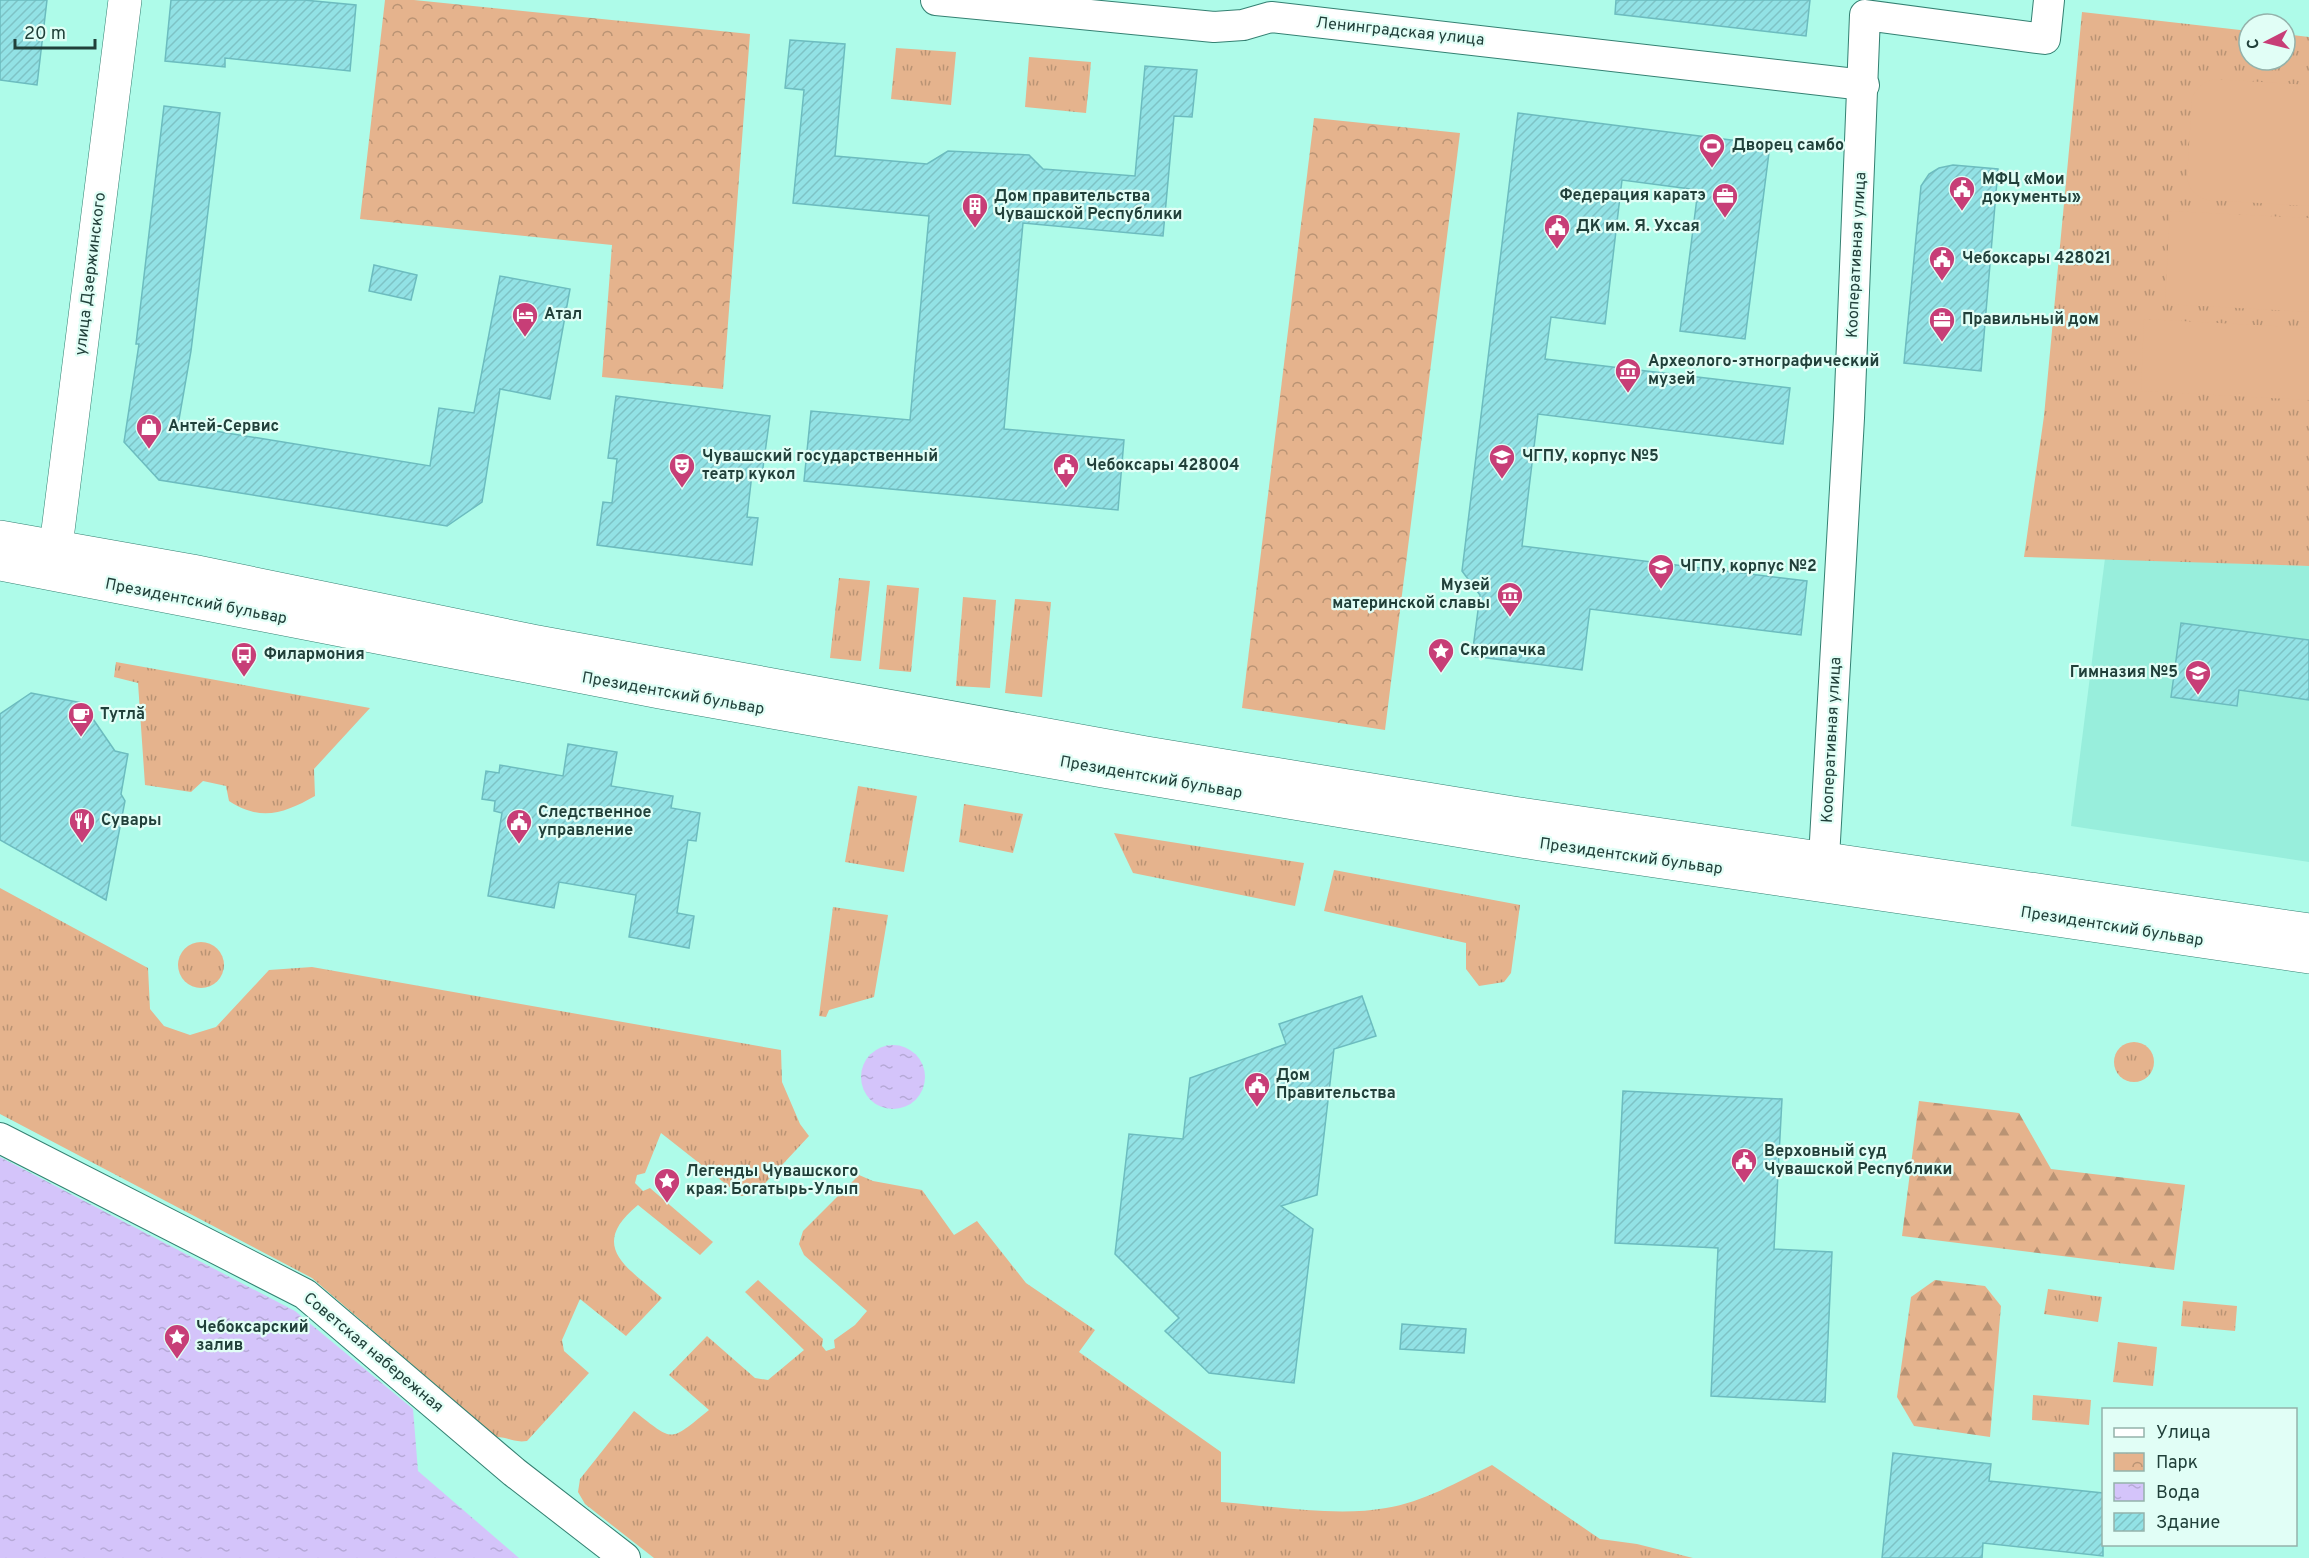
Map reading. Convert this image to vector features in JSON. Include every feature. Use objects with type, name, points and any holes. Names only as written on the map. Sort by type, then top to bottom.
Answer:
[{"type":"main road","name":"улица Дзержинского","points":[[54,560],[125,0]]},
{"type":"main road","name":"Президентский бульвар","points":[[0,537],[54,560]]},
{"type":"main road","name":"Президентский бульвар","points":[[0,564],[54,560],[192,571],[430,634],[1105,758],[1542,831],[1954,890],[2309,930]]},
{"type":"main road","name":"Президентский бульвар","points":[[1954,890],[2309,957]]},
{"type":"street","name":"Ленинградская улица","points":[[936,0],[1214,27],[1243,25],[1272,9],[1864,85]]},
{"type":"street","name":"Кооперативная улица","points":[[1822,871],[1847,453],[1864,85],[1865,15],[2044,39],[2049,0]]},
{"type":"street","name":"Советская набережная","points":[[0,1138],[305,1294],[514,1472],[625,1558]]},
{"type":"shaded area","name":"Гимназия №5","points":[[2105,558],[2309,566],[2309,862],[2071,826]]},
{"type":"green space","points":[[385,0],[414,0],[750,34],[723,389],[602,377],[612,245],[360,219]]},
{"type":"green space","points":[[2082,12],[2237,30],[2237,72],[2297,72],[2297,36],[2309,37],[2309,566],[2024,557],[2044,416]]},
{"type":"green space","points":[[896,48],[956,52],[951,105],[891,99]]},
{"type":"green space","points":[[1029,57],[1091,62],[1086,113],[1025,107]]},
{"type":"green space","points":[[2215,79],[2309,85],[2309,206],[2207,200],[2191,189],[2187,178],[2192,99],[2200,86]]},
{"type":"green space","points":[[1314,118],[1460,133],[1385,730],[1242,708]]},
{"type":"green space","points":[[2170,211],[2309,218],[2309,312],[2165,304]]},
{"type":"green space","points":[[2144,319],[2309,328],[2309,400],[2141,391]]},
{"type":"green space","points":[[839,578],[870,581],[861,661],[830,658]]},
{"type":"green space","points":[[887,585],[919,588],[911,672],[879,669]]},
{"type":"green space","points":[[963,597],[996,600],[990,688],[956,686]]},
{"type":"green space","points":[[1015,599],[1051,602],[1042,697],[1005,693]]},
{"type":"green space","points":[[116,662],[370,708],[314,769],[315,796],[283,811],[262,813],[241,808],[229,801],[226,786],[203,781],[191,792],[145,785],[138,683],[114,677]]},
{"type":"green space","points":[[858,786],[917,796],[904,872],[845,862]]},
{"type":"green space","points":[[964,804],[1023,814],[1013,853],[959,842]]},
{"type":"green space","points":[[1114,833],[1304,863],[1295,906],[1133,873]]},
{"type":"green space","points":[[1334,870],[1520,905],[1511,973],[1504,982],[1479,986],[1466,969],[1466,943],[1324,911]]},
{"type":"green space","points":[[0,888],[148,968],[150,1009],[164,1026],[190,1035],[216,1027],[269,970],[312,967],[781,1050],[782,1082],[800,1124],[809,1136],[754,1195],[741,1196],[661,1133],[645,1173],[637,1175],[635,1183],[643,1191],[650,1188],[713,1242],[700,1255],[638,1205],[623,1220],[615,1233],[614,1245],[618,1256],[626,1266],[662,1298],[626,1336],[580,1299],[562,1340],[564,1351],[589,1373],[527,1441],[496,1437],[312,1278],[0,1114]]},
{"type":"green space","points":[[833,907],[888,915],[874,997],[829,1010],[826,1017],[819,1016]]},
{"type":"green space","points":[[201,942],[217,949],[224,965],[217,981],[201,988],[185,981],[178,965],[185,949]]},
{"type":"green space","points":[[2134,1042],[2142,1043],[2148,1048],[2153,1054],[2153,1070],[2148,1076],[2142,1081],[2134,1082],[2126,1081],[2120,1076],[2115,1070],[2114,1062],[2115,1054],[2120,1048],[2126,1043]]},
{"type":"green space","points":[[1919,1101],[2019,1113],[2051,1169],[2185,1185],[2174,1270],[1902,1236]]},
{"type":"green space","points":[[859,1175],[873,1181],[922,1190],[954,1235],[977,1221],[1026,1283],[1095,1330],[1079,1352],[1221,1452],[1221,1502],[1325,1511],[1386,1508],[1427,1496],[1492,1465],[1600,1539],[1637,1544],[1693,1558],[654,1558],[585,1504],[578,1492],[580,1479],[634,1411],[657,1429],[672,1434],[679,1433],[709,1410],[669,1375],[707,1336],[755,1378],[768,1380],[804,1350],[745,1292],[758,1280],[823,1339],[822,1346],[826,1351],[835,1348],[834,1340],[855,1325],[867,1311],[804,1255],[799,1244],[803,1231]]},
{"type":"green space","points":[[1935,1280],[1985,1286],[2001,1306],[1990,1437],[1914,1426],[1897,1397],[1911,1297]]},
{"type":"green space","points":[[2048,1289],[2102,1297],[2098,1322],[2044,1314]]},
{"type":"green space","points":[[2183,1301],[2237,1306],[2235,1331],[2181,1326]]},
{"type":"green space","points":[[2118,1342],[2157,1347],[2153,1386],[2113,1382]]},
{"type":"green space","points":[[2033,1395],[2091,1400],[2089,1425],[2032,1420]]},
{"type":"water","points":[[893,1045],[911,1050],[916,1054],[920,1059],[925,1077],[920,1095],[916,1100],[911,1104],[893,1109],[875,1104],[870,1100],[866,1095],[861,1077],[866,1059],[870,1054],[875,1050]]},
{"type":"water","name":"Чебоксарский залив","points":[[0,1157],[295,1311],[413,1409],[418,1471],[519,1558],[0,1558]]},
{"type":"building","points":[[0,0],[47,0],[37,85],[0,80]]},
{"type":"building","points":[[171,0],[304,0],[356,5],[350,71],[225,58],[225,67],[165,61]]},
{"type":"building","points":[[1616,0],[1810,0],[1806,36],[1615,14]]},
{"type":"building","name":"Дом правительства Чувашской Республики","points":[[790,40],[845,44],[835,156],[927,164],[948,151],[1029,155],[1043,169],[1135,176],[1145,66],[1197,70],[1192,117],[1174,116],[1163,236],[1023,223],[1004,429],[1124,440],[1118,510],[804,481],[811,411],[910,420],[929,216],[793,203],[804,90],[785,88]]},
{"type":"building","points":[[164,106],[220,113],[191,351],[178,425],[430,466],[439,408],[474,413],[500,276],[570,289],[550,399],[500,389],[482,502],[447,526],[159,480],[124,442],[139,344],[136,344]]},
{"type":"building","points":[[1518,113],[1770,145],[1745,339],[1680,331],[1698,190],[1622,180],[1605,324],[1551,317],[1545,359],[1790,388],[1783,444],[1538,414],[1522,546],[1807,581],[1801,635],[1590,609],[1582,670],[1472,656],[1480,595],[1462,571]]},
{"type":"building","points":[[1953,165],[1998,169],[1981,371],[1904,363],[1921,186],[1929,174],[1939,168]]},
{"type":"building","points":[[374,265],[417,275],[411,300],[369,291]]},
{"type":"building","name":"Чувашский государственный театр кукол","points":[[616,396],[770,416],[762,475],[752,474],[747,517],[758,518],[752,565],[597,545],[603,502],[612,503],[617,459],[608,458]]},
{"type":"building","points":[[2181,623],[2309,640],[2309,700],[2239,690],[2237,706],[2171,697]]},
{"type":"building","points":[[31,693],[82,703],[115,751],[128,754],[121,794],[125,801],[106,900],[0,840],[0,714]]},
{"type":"building","name":"Следственное управление","points":[[568,744],[617,752],[611,786],[673,796],[671,808],[700,813],[696,841],[688,840],[677,913],[694,916],[689,948],[629,937],[636,895],[559,882],[554,908],[488,896],[502,813],[494,811],[495,801],[482,799],[486,771],[499,773],[500,765],[563,776]]},
{"type":"building","points":[[1362,996],[1376,1036],[1334,1049],[1317,1195],[1281,1206],[1313,1229],[1294,1383],[1209,1373],[1165,1331],[1179,1318],[1115,1254],[1129,1134],[1183,1139],[1190,1078],[1286,1044],[1279,1024]]},
{"type":"building","points":[[1623,1091],[1782,1099],[1774,1249],[1832,1252],[1825,1402],[1711,1396],[1718,1248],[1615,1243]]},
{"type":"building","points":[[1402,1324],[1466,1329],[1464,1353],[1400,1349]]},
{"type":"building","points":[[1893,1453],[1991,1464],[1989,1481],[2102,1493],[2103,1556],[1983,1543],[1982,1558],[1882,1558]]},
{"type":"place","name":"Дворец самбо","points":[[1712,169]]},
{"type":"place","name":"МФЦ «Мои документы»","points":[[1962,212]]},
{"type":"place","name":"Федерация каратэ","points":[[1725,219]]},
{"type":"place","name":"Дом правительства Чувашской Республики","points":[[975,229]]},
{"type":"place","name":"ДК им. Я. Ухсая","points":[[1557,250]]},
{"type":"place","name":"Чебоксары 428021","points":[[1942,282]]},
{"type":"place","name":"Атал","points":[[525,338]]},
{"type":"place","name":"Правильный дом","points":[[1942,343]]},
{"type":"place","name":"Археолого-этнографический музей","points":[[1628,394]]},
{"type":"place","name":"Антей-Сервис","points":[[149,450]]},
{"type":"place","name":"ЧГПУ, корпус №5","points":[[1502,480]]},
{"type":"place","name":"Чувашский государственный театр кукол","points":[[682,489]]},
{"type":"place","name":"Чебоксары 428004","points":[[1066,489]]},
{"type":"place","name":"ЧГПУ, корпус №2","points":[[1661,590]]},
{"type":"place","name":"Музей материнской славы","points":[[1510,618]]},
{"type":"place","name":"Скрипачка","points":[[1441,674]]},
{"type":"place","name":"Филармония","points":[[244,678]]},
{"type":"place","name":"Гимназия №5","points":[[2198,696]]},
{"type":"place","name":"Тутлӑ","points":[[81,738]]},
{"type":"place","name":"Сувары","points":[[82,844]]},
{"type":"place","name":"Следственное управление","points":[[519,845]]},
{"type":"place","name":"Дом Правительства","points":[[1257,1108]]},
{"type":"place","name":"Верховный суд Чувашской Республики","points":[[1744,1184]]},
{"type":"place","name":"Легенды Чувашского края: Богатырь-Улып","points":[[667,1204]]},
{"type":"place","name":"Чебоксарский залив","points":[[177,1360]]}]
